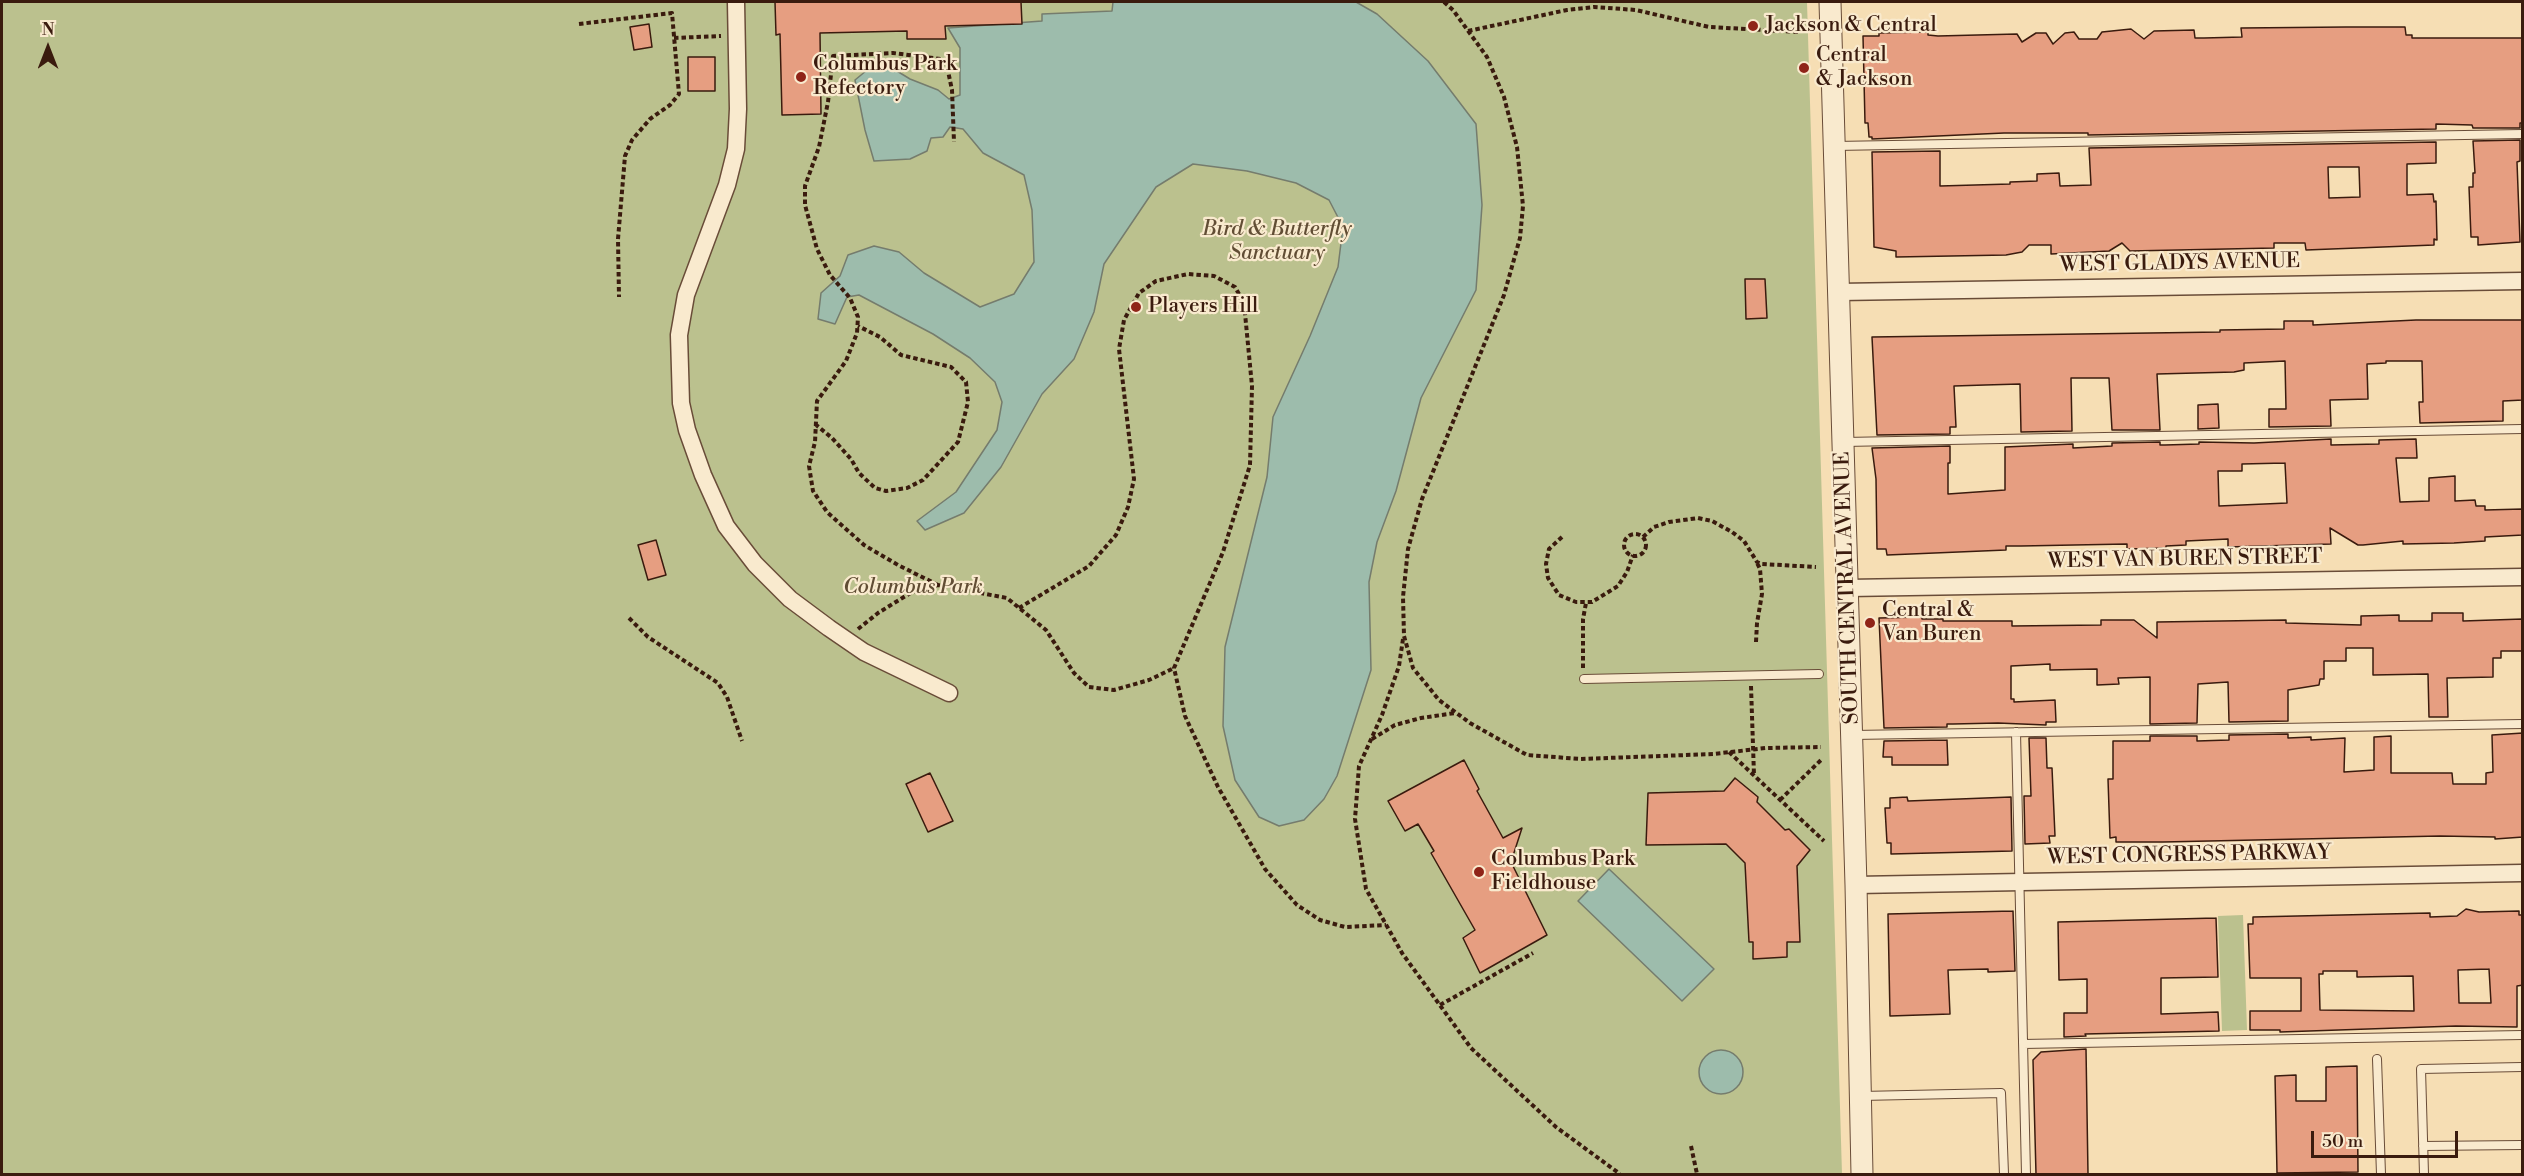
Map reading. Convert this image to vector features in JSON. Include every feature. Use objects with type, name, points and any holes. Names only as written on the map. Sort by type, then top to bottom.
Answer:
[{"type":"street","points":[[736,2],[736,149],[727,185],[696,267],[682,315],[678,365],[681,404],[687,430],[703,475],[726,526],[754,564],[790,599],[864,652],[949,693]]},
{"type":"street","name":"SOUTH CENTRAL AVENUE","points":[[1830,2],[1848,588],[1862,1174]]},
{"type":"street","name":"WEST GLADYS AVENUE","points":[[1839,292],[2523,281]]},
{"type":"street","name":"WEST VAN BUREN STREET","points":[[1848,588],[2523,577]]},
{"type":"street","name":"WEST CONGRESS PARKWAY","points":[[1856,885],[2523,873]]},
{"type":"lane","points":[[1835,146],[2523,134]]},
{"type":"lane","points":[[1844,442],[2523,429]]},
{"type":"lane","points":[[1584,679],[1819,674]]},
{"type":"lane","points":[[1852,735],[2523,724]]},
{"type":"lane","points":[[2016,732],[2026,1174]]},
{"type":"lane","points":[[2023,1044],[2523,1035]]},
{"type":"lane","points":[[2377,1059],[2381,1174]]},
{"type":"lane","points":[[2424,1174],[2421,1069],[2523,1067]]},
{"type":"lane","points":[[1860,1096],[2001,1094],[2004,1174]]},
{"type":"lane","points":[[2423,1146],[2523,1145]]},
{"type":"path","points":[[1444,2],[1487,57],[1504,97],[1517,147],[1523,206],[1520,238],[1504,295],[1416,519],[1408,549],[1404,587],[1404,636],[1399,666],[1359,766],[1355,819],[1366,890],[1402,953],[1472,1048],[1556,1127],[1620,1174]]},
{"type":"path","points":[[1468,32],[1567,10],[1594,7],[1636,10],[1709,27],[1799,32]]},
{"type":"path","points":[[579,24],[672,14],[679,94],[670,105],[650,119],[632,140],[625,156],[618,239],[620,297]]},
{"type":"path","points":[[674,38],[736,36]]},
{"type":"path","points":[[954,142],[952,90],[948,71],[941,59],[893,53],[833,56],[825,123],[806,186],[805,205],[817,249],[830,275],[850,298],[858,317],[858,326],[846,361],[817,401],[815,442],[809,466],[813,491],[827,512],[864,545],[897,565],[938,585],[1007,598],[1046,630],[1074,673],[1089,687],[1114,690],[1149,680],[1174,668]]},
{"type":"path","points":[[1019,608],[1089,566],[1116,536],[1128,507],[1134,479],[1119,349],[1124,320],[1139,293],[1156,281],[1188,274],[1214,276],[1234,287],[1244,303],[1252,386],[1250,465],[1223,552],[1174,668],[1185,716],[1218,787],[1265,869],[1297,904],[1320,920],[1345,927],[1386,926]]},
{"type":"path","points":[[815,424],[832,438],[851,459],[859,473],[874,488],[885,491],[907,488],[923,480],[958,442],[968,402],[966,382],[951,367],[901,355],[880,337],[858,326]]},
{"type":"path","points":[[1643,537],[1654,527],[1669,522],[1698,518],[1722,526],[1744,541],[1760,568],[1762,594],[1756,642]]},
{"type":"path","points":[[1633,534],[1643,537],[1646,543],[1645,550],[1640,554],[1632,555],[1625,548],[1625,541],[1633,534]]},
{"type":"path","points":[[1562,537],[1549,549],[1546,564],[1548,578],[1559,595],[1567,600],[1586,603],[1601,598],[1618,586],[1627,572],[1632,555]]},
{"type":"path","points":[[1757,562],[1816,567]]},
{"type":"path","points":[[846,640],[878,613],[912,592],[938,585]]},
{"type":"path","points":[[1583,665],[1583,619],[1586,603]]},
{"type":"path","points":[[629,618],[648,637],[718,683],[727,697],[742,741]]},
{"type":"path","points":[[1404,636],[1413,668],[1439,700],[1470,723],[1527,754],[1581,759],[1821,747]]},
{"type":"path","points":[[1751,688],[1754,776]]},
{"type":"path","points":[[1371,740],[1395,725],[1421,717],[1457,713]]},
{"type":"path","points":[[1729,752],[1824,841]]},
{"type":"path","points":[[1780,800],[1821,760]]},
{"type":"path","points":[[1440,1005],[1533,953]]},
{"type":"path","points":[[1690,1146],[1697,1174]]},
{"type":"green space","name":"Columbus Park","points":[[2,2],[1807,2],[1842,1174],[2,1174]]},
{"type":"green space","points":[[2243,915],[2247,1030],[2222,1031],[2218,916]]},
{"type":"shaded area","points":[[1113,2],[1356,2],[1377,14],[1428,61],[1476,124],[1482,205],[1476,290],[1421,398],[1396,491],[1377,542],[1369,582],[1371,670],[1337,776],[1324,799],[1304,820],[1279,826],[1259,817],[1235,780],[1223,726],[1225,647],[1267,477],[1273,417],[1338,267],[1343,227],[1329,200],[1296,183],[1247,171],[1193,164],[1156,187],[1104,264],[1094,312],[1074,359],[1042,394],[1001,467],[964,513],[925,530],[917,521],[956,492],[997,430],[1002,402],[995,382],[970,358],[933,334],[859,295],[847,297],[835,324],[818,319],[821,293],[840,276],[848,255],[874,246],[899,252],[924,273],[980,307],[1014,294],[1034,262],[1032,210],[1024,175],[983,153],[963,129],[950,127],[943,137],[931,138],[927,151],[910,159],[874,161],[855,80],[872,66],[892,68],[910,79],[938,90],[949,99],[960,95],[960,48],[948,28],[1042,21],[1042,14],[1112,11]]},
{"type":"shaded area","points":[[1609,869],[1714,969],[1682,1001],[1578,901]]},
{"type":"shaded area","points":[[1721,1050],[1730,1051],[1737,1056],[1742,1063],[1742,1081],[1737,1088],[1730,1093],[1721,1094],[1712,1093],[1705,1088],[1700,1081],[1699,1072],[1700,1063],[1705,1056],[1712,1051]]},
{"type":"building","name":"Columbus Park Refectory","points":[[775,2],[1021,2],[1022,24],[945,26],[946,39],[907,39],[907,31],[820,33],[821,114],[782,115],[780,34],[776,35]]},
{"type":"building","points":[[649,24],[652,47],[634,50],[630,27]]},
{"type":"building","points":[[2405,27],[2406,35],[2412,35],[2412,38],[2523,38],[2523,123],[2520,123],[2520,128],[2473,128],[2472,125],[2436,124],[2436,129],[2088,135],[2088,133],[2004,133],[1872,139],[1869,137],[1868,123],[1865,123],[1863,36],[1879,36],[1879,33],[1928,32],[1928,35],[1938,36],[2017,34],[2022,42],[2036,33],[2046,33],[2053,44],[2065,33],[2074,32],[2079,39],[2097,39],[2102,32],[2131,29],[2144,39],[2154,31],[2194,30],[2195,38],[2204,38],[2242,37],[2241,28]]},
{"type":"building","points":[[688,57],[715,57],[715,91],[688,91]]},
{"type":"building","points":[[2520,140],[2520,161],[2517,162],[2520,242],[2478,245],[2478,237],[2471,237],[2469,187],[2473,187],[2473,173],[2475,173],[2473,141]]},
{"type":"building","points":[[2436,142],[2436,163],[2407,164],[2407,195],[2433,194],[2434,202],[2436,201],[2437,240],[2434,239],[2434,245],[2306,250],[2305,243],[2274,243],[2274,248],[2130,251],[2122,243],[2109,251],[2051,254],[2051,245],[2029,245],[2022,252],[2006,255],[1896,257],[1896,251],[1874,247],[1872,152],[1940,151],[1940,186],[2010,184],[2010,182],[2037,181],[2037,174],[2059,173],[2060,186],[2091,185],[2089,148]],"holes":[[[2328,167],[2359,167],[2360,197],[2329,198]]]},
{"type":"building","points":[[1745,279],[1765,279],[1767,318],[1746,319]]},
{"type":"building","points":[[2416,320],[2523,320],[2523,400],[2503,401],[2503,421],[2420,423],[2419,402],[2423,402],[2422,361],[2386,361],[2386,363],[2367,364],[2368,399],[2330,400],[2331,426],[2269,427],[2269,409],[2286,409],[2285,361],[2244,363],[2244,370],[2234,372],[2157,374],[2160,430],[2112,430],[2109,378],[2071,378],[2072,431],[2021,432],[2020,384],[1954,386],[1956,427],[1950,427],[1950,434],[1877,435],[1872,337],[2220,332],[2220,330],[2284,329],[2284,321],[2313,321],[2313,325]]},
{"type":"building","points":[[2218,404],[2219,428],[2198,429],[2198,405]]},
{"type":"building","points":[[2331,439],[2331,445],[2379,444],[2379,440],[2416,439],[2417,458],[2396,458],[2400,502],[2429,501],[2429,478],[2455,476],[2455,501],[2475,500],[2476,506],[2485,506],[2485,510],[2523,509],[2523,535],[2485,537],[2485,541],[2454,543],[2403,544],[2403,541],[2358,545],[2330,528],[2331,544],[2228,547],[2228,539],[2186,541],[2186,545],[2166,546],[2166,548],[2127,549],[2127,544],[2006,546],[2006,550],[1887,555],[1886,549],[1877,549],[1876,479],[1872,448],[1950,446],[1948,494],[2005,490],[2005,447],[2073,444],[2073,448],[2112,446],[2112,443],[2160,442],[2160,445],[2199,444],[2199,442],[2254,443]],"holes":[[[2285,463],[2287,503],[2219,506],[2218,471],[2242,471],[2242,464]]]},
{"type":"building","points":[[656,540],[666,575],[648,580],[638,545]]},
{"type":"building","points":[[2432,613],[2463,613],[2463,621],[2523,619],[2523,651],[2501,651],[2501,658],[2493,658],[2493,677],[2447,678],[2448,717],[2429,717],[2428,674],[2373,675],[2373,648],[2346,648],[2346,661],[2324,661],[2324,679],[2320,679],[2319,685],[2288,690],[2288,721],[2229,722],[2228,682],[2198,684],[2197,723],[2150,724],[2150,677],[2118,678],[2119,684],[2097,685],[2097,669],[2050,670],[2050,664],[2011,666],[2011,699],[2014,699],[2014,702],[2055,700],[2056,722],[2046,722],[2046,725],[1998,723],[1884,728],[1879,618],[1922,617],[1922,619],[1943,619],[1943,621],[2012,621],[2012,626],[2101,625],[2101,620],[2134,620],[2157,638],[2157,622],[2286,620],[2286,623],[2361,625],[2361,616],[2399,615],[2399,621],[2432,621]]},
{"type":"building","points":[[2523,733],[2523,837],[2495,839],[2495,837],[2440,836],[2163,842],[2116,842],[2116,837],[2110,838],[2108,779],[2113,779],[2113,741],[2150,741],[2150,736],[2197,736],[2197,741],[2229,740],[2229,735],[2288,734],[2288,738],[2311,737],[2311,740],[2345,738],[2344,772],[2374,770],[2374,737],[2391,736],[2391,773],[2452,773],[2453,784],[2486,784],[2486,773],[2493,772],[2492,735]]},
{"type":"building","points":[[2029,738],[2046,738],[2047,768],[2052,768],[2055,836],[2049,836],[2050,843],[2025,844],[2024,796],[2031,796]]},
{"type":"building","points":[[1947,740],[1948,765],[1892,765],[1892,757],[1883,757],[1884,741]]},
{"type":"building","points":[[1464,760],[1479,789],[1477,791],[1503,838],[1522,828],[1511,862],[1547,935],[1480,973],[1463,938],[1475,930],[1431,853],[1434,851],[1418,824],[1405,831],[1388,801]]},
{"type":"building","points":[[930,773],[953,821],[928,832],[906,784]]},
{"type":"building","points":[[1735,778],[1758,797],[1757,802],[1785,830],[1789,829],[1810,850],[1797,866],[1800,942],[1787,942],[1787,957],[1753,959],[1753,942],[1749,942],[1745,863],[1726,844],[1646,845],[1648,793],[1724,791]]},
{"type":"building","points":[[1907,797],[1908,801],[2011,797],[2012,851],[1891,854],[1891,843],[1887,843],[1885,808],[1890,808],[1890,798]]},
{"type":"building","points":[[2466,909],[2479,912],[2519,911],[2519,915],[2522,915],[2523,985],[2517,986],[2517,1027],[2456,1026],[2280,1032],[2280,1030],[2250,1030],[2250,1011],[2301,1011],[2301,978],[2250,978],[2248,924],[2253,924],[2253,917],[2430,913],[2430,917],[2457,916]],"holes":[[[2489,969],[2491,1003],[2459,1003],[2458,970]],[[2323,971],[2357,971],[2357,977],[2413,976],[2414,1011],[2320,1010],[2319,974],[2323,974]]]},
{"type":"building","points":[[2013,911],[2015,971],[1948,970],[1950,1014],[1890,1016],[1888,914]]},
{"type":"building","points":[[2216,918],[2218,977],[2161,978],[2161,1014],[2218,1012],[2219,1031],[2085,1034],[2086,1036],[2064,1037],[2064,1013],[2087,1013],[2087,979],[2059,980],[2058,922]]},
{"type":"building","points":[[2086,1049],[2088,1174],[2036,1174],[2033,1060],[2041,1052]]},
{"type":"building","points":[[2357,1066],[2358,1172],[2277,1173],[2275,1076],[2296,1075],[2296,1101],[2326,1101],[2326,1067]]},
{"type":"place","name":"Jackson & Central","points":[[1753,26]]},
{"type":"place","name":"Central & Jackson","points":[[1804,68]]},
{"type":"place","name":"Columbus Park Refectory","points":[[801,77]]},
{"type":"place","name":"Players Hill","points":[[1136,307]]},
{"type":"place","name":"Central & Van Buren","points":[[1870,623]]},
{"type":"place","name":"Columbus Park Fieldhouse","points":[[1479,872]]},
{"type":"park label","name":"Bird & Butterfly Sanctuary","points":[[1277,242]]}]
